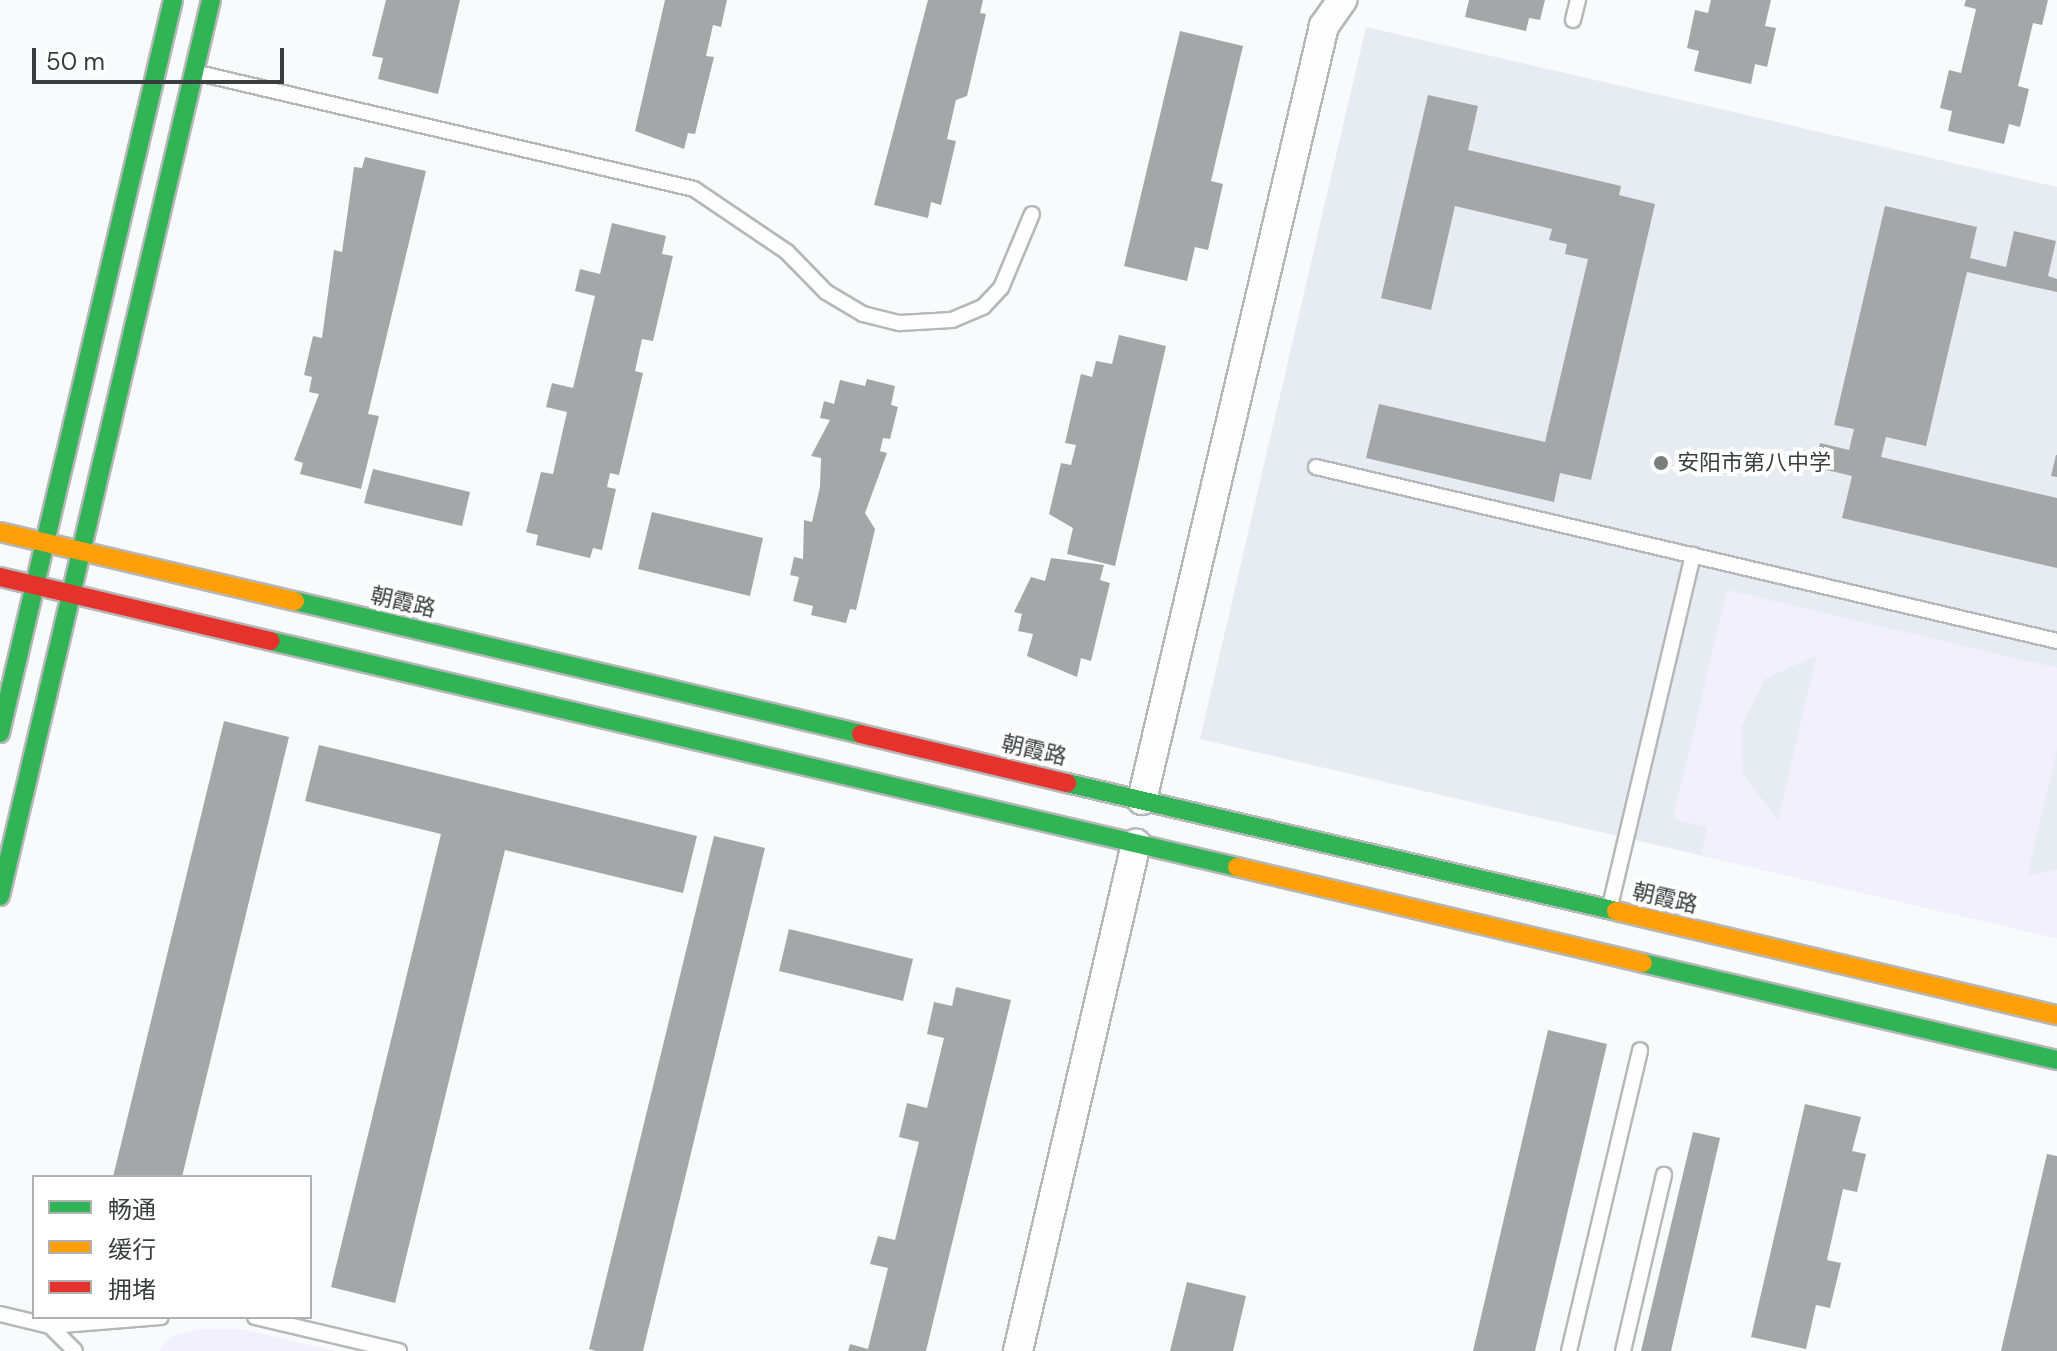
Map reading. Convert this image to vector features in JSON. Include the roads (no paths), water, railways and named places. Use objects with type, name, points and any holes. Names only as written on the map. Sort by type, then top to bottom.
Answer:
[{"type":"street","points":[[0,733],[173,0]]},
{"type":"street","points":[[0,896],[211,0]]},
{"type":"street","points":[[1142,800],[1324,26],[1342,0]]},
{"type":"street","name":"朝霞路","points":[[0,532],[2057,1015]]},
{"type":"street","points":[[0,577],[2057,1060]]},
{"type":"street","points":[[1018,1351],[1136,844]]},
{"type":"lane","points":[[1573,20],[1578,0]]},
{"type":"lane","points":[[194,72],[694,189],[787,252],[826,292],[863,314],[900,323],[952,320],[983,307],[1001,288],[1032,214]]},
{"type":"lane","points":[[1316,467],[2057,641]]},
{"type":"lane","points":[[1609,910],[1693,555]]},
{"type":"lane","points":[[1569,1351],[1640,1050]]},
{"type":"lane","points":[[1623,1351],[1664,1175]]},
{"type":"lane","points":[[0,1314],[50,1326],[136,1319]]},
{"type":"lane","points":[[263,1319],[399,1351]]},
{"type":"lane","points":[[50,1326],[75,1351]]},
{"type":"place","name":"安阳市第八中学","points":[[1661,463]]}]
